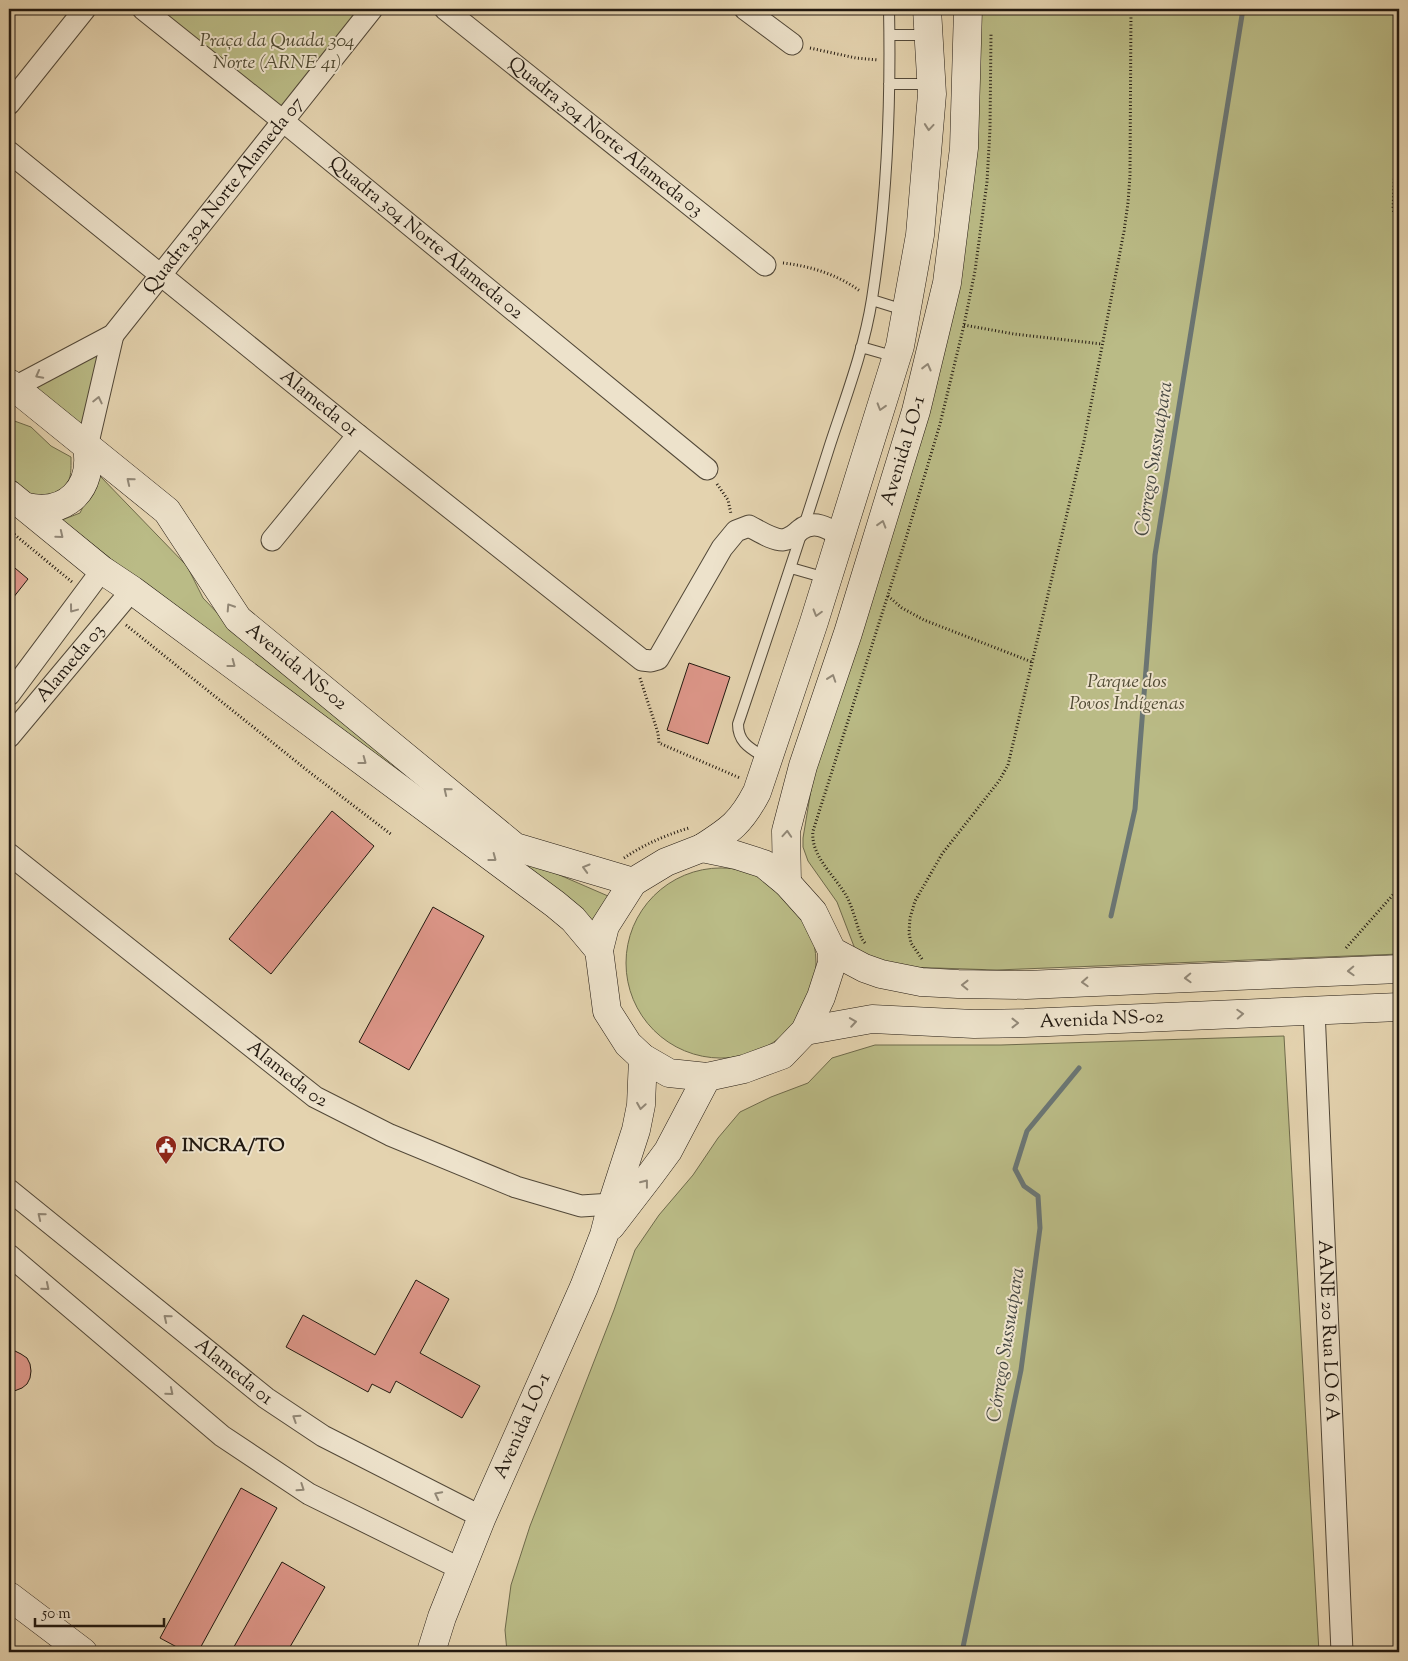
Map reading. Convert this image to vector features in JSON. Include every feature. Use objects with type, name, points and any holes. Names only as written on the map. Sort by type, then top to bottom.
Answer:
[{"type":"street","points":[[9,104],[85,9]]},
{"type":"street","name":"Quadra 304 Norte Alameda 02","points":[[143,9],[283,120],[707,469]]},
{"type":"street","name":"Quadra 304 Norte Alameda 07","points":[[11,387],[113,335],[372,9]]},
{"type":"street","name":"Quadra 304 Norte Alameda 03","points":[[445,9],[765,265]]},
{"type":"street","points":[[745,9],[792,44]]},
{"type":"street","name":"Avenida LO-1","points":[[787,883],[786,831],[803,766],[848,633],[916,412],[947,283],[964,148],[968,9]]},
{"type":"street","name":"Avenida LO-1","points":[[633,882],[666,862],[697,837],[730,830],[746,812],[757,792],[762,755],[814,622],[896,357],[920,234],[932,94],[928,22]]},
{"type":"street","name":"Alameda 01","points":[[9,152],[358,435],[642,660],[651,661],[658,659],[722,548],[736,531]]},
{"type":"street","name":"Quadra 304 Norte Alameda 07","points":[[87,447],[113,335]]},
{"type":"street","name":"Avenida NS-02","points":[[11,387],[167,511],[238,619],[515,847],[633,882]]},
{"type":"street","points":[[272,540],[358,435]]},
{"type":"street","points":[[17,500],[36,510],[56,507],[74,497],[86,479],[89,468],[87,447]]},
{"type":"street","name":"Avenida NS-02","points":[[17,500],[102,570],[132,590],[555,904],[573,919],[599,950]]},
{"type":"street","points":[[736,531],[749,526],[770,537],[783,540],[794,536],[804,527],[822,525],[841,536]]},
{"type":"street","name":"Alameda 03","points":[[9,695],[102,570]]},
{"type":"street","name":"Alameda 03","points":[[9,737],[132,590]]},
{"type":"street","points":[[633,882],[605,926],[599,950],[607,1011],[628,1044],[643,1058],[670,1072],[707,1077],[744,1069],[782,1055],[805,1031],[821,997],[832,963],[832,951],[813,912],[787,883],[764,864],[736,855],[697,837]]},
{"type":"street","name":"Alameda 02","points":[[9,854],[315,1097],[390,1135],[516,1187],[581,1206],[612,1204]]},
{"type":"street","name":"Avenida NS-02","points":[[832,951],[870,971],[892,977],[921,982],[989,985],[1399,969]]},
{"type":"street","name":"Avenida NS-02","points":[[805,1031],[872,1019],[974,1024],[1399,1006]]},
{"type":"street","name":"AANE 20 Rua LO 6 A","points":[[1314,1010],[1342,1652]]},
{"type":"street","name":"Avenida LO-1","points":[[431,1652],[442,1617],[482,1517],[584,1287],[604,1235],[636,1130],[641,1105],[643,1058]]},
{"type":"street","name":"Avenida LO-1","points":[[604,1235],[652,1174],[668,1150],[707,1077]]},
{"type":"street","name":"Alameda 01","points":[[9,1190],[266,1398],[323,1436],[482,1517]]},
{"type":"street","points":[[9,1256],[222,1436],[310,1494],[461,1569]]},
{"type":"street","points":[[9,1596],[83,1652]]},
{"type":"street","points":[[442,1617],[454,1652]]},
{"type":"lane","points":[[762,755],[744,743],[738,733],[738,724],[791,568],[861,347],[872,300],[888,130],[889,9]]},
{"type":"lane","points":[[890,36],[928,22]]},
{"type":"lane","points":[[889,84],[931,84]]},
{"type":"lane","points":[[872,300],[906,310]]},
{"type":"lane","points":[[861,347],[896,357]]},
{"type":"lane","points":[[791,568],[827,578]]},
{"type":"path","points":[[917,960],[923,960],[911,943],[909,933],[911,911],[920,891],[942,854],[1005,771],[1084,441],[1128,202],[1131,9]]},
{"type":"path","points":[[792,44],[856,58],[889,61]]},
{"type":"path","points":[[1399,74],[1393,210],[1399,219]]},
{"type":"path","points":[[765,265],[782,263],[800,265],[829,274],[848,282],[872,300]]},
{"type":"path","points":[[964,325],[1014,334],[1102,344]]},
{"type":"path","points":[[707,469],[728,500],[736,531]]},
{"type":"path","points":[[9,530],[85,593]]},
{"type":"path","points":[[888,596],[902,608],[924,620],[1032,662]]},
{"type":"path","points":[[112,614],[308,771],[392,835]]},
{"type":"path","points":[[630,652],[658,733],[659,743],[744,779],[762,755]]},
{"type":"path","points":[[814,826],[815,849],[844,892],[862,939],[869,946]]},
{"type":"path","points":[[617,860],[665,835],[697,837]]},
{"type":"path","points":[[1346,948],[1399,888]]},
{"type":"green space","name":"Praça da Quada 304 Norte (ARNE 41)","points":[[152,9],[367,9],[283,111]]},
{"type":"green space","name":"Parque dos Povos Indígenas","points":[[975,9],[1399,9],[1399,954],[997,970],[890,965],[855,949],[837,902],[808,861],[803,847],[803,838],[814,772],[925,410]]},
{"type":"green space","points":[[113,335],[87,447],[15,387]]},
{"type":"green space","points":[[9,419],[31,427],[51,446],[71,457],[70,477],[59,493],[32,496],[9,478]]},
{"type":"green space","points":[[100,476],[187,566],[203,598],[252,649],[511,854],[608,896],[591,930],[178,612],[62,520],[80,513]]},
{"type":"green space","points":[[712,868],[730,868],[749,872],[766,879],[788,896],[800,910],[809,927],[816,954],[816,972],[809,999],[800,1016],[788,1030],[766,1047],[749,1054],[730,1058],[712,1058],[693,1054],[676,1047],[654,1030],[642,1016],[630,991],[626,972],[626,954],[630,935],[637,918],[654,896],[668,884],[693,872]]},
{"type":"green space","points":[[1284,1036],[1319,1652],[507,1652],[505,1630],[511,1585],[530,1526],[614,1310],[635,1250],[659,1215],[693,1175],[718,1138],[740,1112],[771,1097],[808,1083],[832,1058],[875,1045],[1001,1045]]},
{"type":"building","points":[[9,563],[28,579],[9,603]]},
{"type":"building","points":[[689,663],[730,677],[708,744],[667,730]]},
{"type":"building","points":[[332,811],[374,846],[271,974],[229,939]]},
{"type":"building","points":[[433,907],[484,936],[409,1070],[359,1042]]},
{"type":"building","points":[[416,1280],[449,1299],[420,1353],[480,1386],[462,1418],[396,1381],[390,1393],[372,1384],[368,1392],[286,1347],[303,1315],[375,1355]]},
{"type":"building","points":[[9,1348],[27,1358],[31,1371],[27,1384],[9,1393]]},
{"type":"building","points":[[241,1488],[277,1508],[198,1652],[186,1652],[160,1638]]},
{"type":"building","points":[[282,1562],[325,1587],[287,1652],[231,1652]]},
{"type":"waterway","name":"Córrego Sussuapara","points":[[1111,916],[1135,809],[1155,555],[1243,9]]},
{"type":"waterway","name":"Córrego Sussuapara","points":[[962,1652],[1021,1370],[1040,1228],[1038,1196],[1024,1186],[1015,1169],[1027,1131],[1079,1068]]},
{"type":"place","name":"INCRA/TO","points":[[166,1165]]}]
